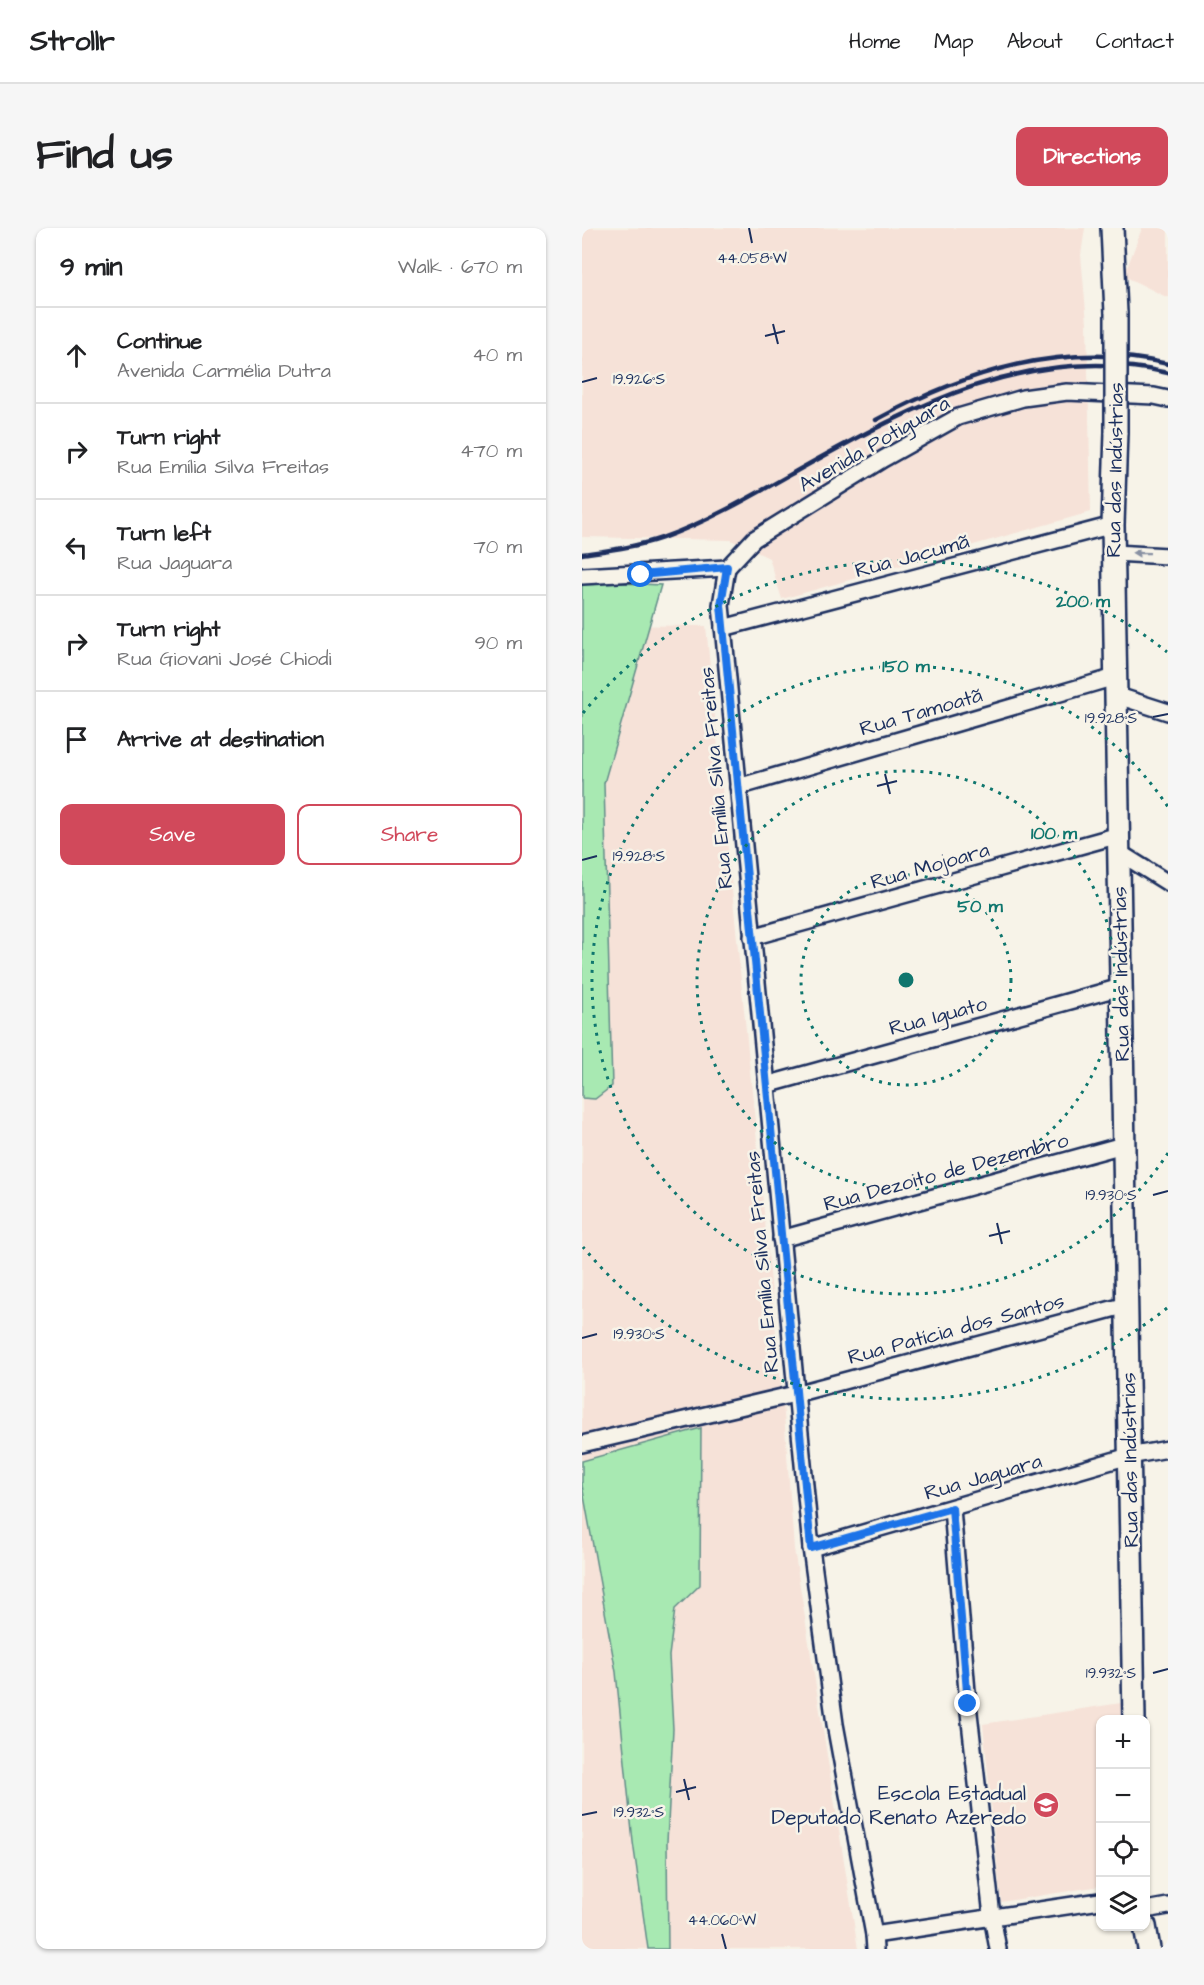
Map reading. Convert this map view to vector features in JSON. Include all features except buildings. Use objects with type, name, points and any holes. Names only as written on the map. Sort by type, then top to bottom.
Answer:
[{"type":"street","name":"Rua das Indústrias","points":[[1112,228],[1116,313],[1113,525],[1115,686],[1134,1715]]},
{"type":"street","name":"Avenida Potiguara","points":[[727,567],[754,539],[883,459],[958,417],[1023,398],[1067,392],[1154,396],[1168,399]]},
{"type":"street","name":"Rua Jacumã","points":[[723,628],[1113,525]]},
{"type":"street","points":[[1114,553],[1168,556]]},
{"type":"street","points":[[582,576],[727,567]]},
{"type":"street","name":"Rua Emília Silva Freitas","points":[[727,567],[721,605],[811,1548],[835,1724],[874,1942]]},
{"type":"street","points":[[1115,686],[1168,712]]},
{"type":"street","name":"Rua Tamoatã","points":[[738,786],[1115,686]]},
{"type":"street","points":[[1119,844],[1168,883]]},
{"type":"street","name":"Rua Mojoara","points":[[752,937],[1119,844]]},
{"type":"street","name":"Rua Iguato","points":[[766,1086],[1121,987]]},
{"type":"street","name":"Rua Dezoito de Dezembro","points":[[781,1239],[1123,1145]]},
{"type":"street","name":"Rua Patícia dos Santos","points":[[582,1444],[795,1394],[1127,1305]]},
{"type":"street","name":"Rua Jaguara","points":[[811,1548],[1130,1456],[1168,1449]]},
{"type":"street","points":[[952,1508],[968,1704],[992,1916],[998,1949]]},
{"type":"street","points":[[874,1942],[992,1916],[1096,1902]]},
{"type":"street","points":[[1150,1909],[1168,1906]]},
{"type":"street","points":[[1146,1931],[1149,1949]]},
{"type":"shaded area","points":[[582,228],[1085,228],[1081,255],[1087,323],[1091,512],[782,599],[769,558],[731,540],[582,537]]},
{"type":"shaded area","points":[[1142,228],[1168,228],[1168,298],[1124,276]]},
{"type":"shaded area","points":[[582,625],[706,626],[784,1414],[794,1549],[858,1949],[582,1949]]},
{"type":"shaded area","name":"Escola Estadual Deputado Renato Azeredo","points":[[1121,1703],[1122,1715],[1096,1715],[1096,1887],[1001,1902],[983,1724]]},
{"type":"green space","points":[[582,581],[661,585],[604,783],[612,1086],[595,1099],[582,1098]]},
{"type":"green space","points":[[701,1428],[700,1585],[675,1609],[669,1656],[673,1729],[667,1842],[668,1949],[648,1949],[633,1842],[616,1672],[582,1485],[582,1461]]},
{"type":"railway","points":[[876,420],[945,387],[981,374],[1017,365],[1054,358],[1092,356],[1130,358],[1168,364]]},
{"type":"railway","points":[[582,554],[642,544],[698,524],[843,445],[931,402],[976,385],[1022,373],[1069,366],[1118,366],[1168,373]]},
{"type":"place","name":"Escola Estadual Deputado Renato Azeredo","points":[[1046,1805]]},
{"type":"route","points":[[641,575],[727,567],[721,605],[811,1548],[952,1508],[968,1704]]}]
